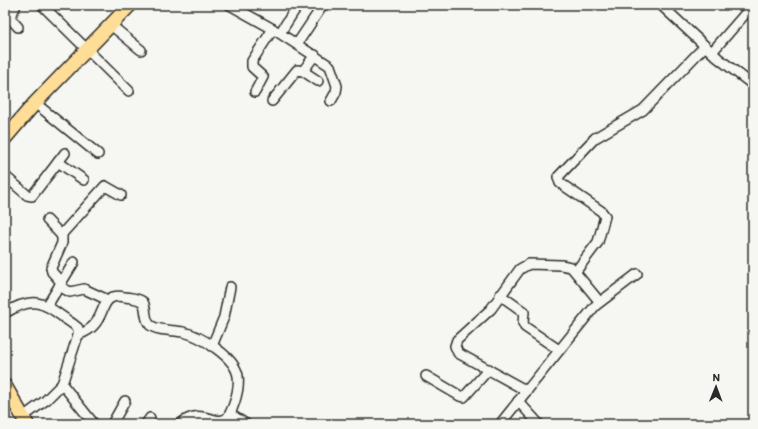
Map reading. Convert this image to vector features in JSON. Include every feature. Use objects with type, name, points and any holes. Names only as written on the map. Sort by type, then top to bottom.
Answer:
[{"type":"highway","points":[[5,138],[35,103],[130,5]]},
{"type":"highway","points":[[5,386],[22,422]]},
{"type":"highway","points":[[5,404],[22,422]]},
{"type":"street","points":[[16,5],[10,18],[18,27]]},
{"type":"street","points":[[42,5],[129,91]]},
{"type":"street","points":[[230,5],[276,31],[330,66],[333,71],[337,89],[330,101]]},
{"type":"street","points":[[255,92],[263,77],[252,67],[252,61],[298,5]]},
{"type":"street","points":[[297,44],[323,5]]},
{"type":"street","points":[[661,5],[709,49],[753,85]]},
{"type":"street","points":[[576,271],[598,242],[605,216],[601,211],[560,183],[558,177],[595,138],[643,110],[753,7]]},
{"type":"street","points":[[111,25],[141,50]]},
{"type":"street","points":[[303,71],[315,55]]},
{"type":"street","points":[[272,101],[296,70],[303,71],[318,81]]},
{"type":"street","points":[[35,103],[98,154]]},
{"type":"street","points":[[5,176],[27,195],[32,196],[64,153]]},
{"type":"street","points":[[58,162],[84,180]]},
{"type":"street","points":[[61,235],[105,186],[121,195]]},
{"type":"street","points":[[47,220],[61,235],[62,243],[51,268],[60,284],[70,292],[84,289],[108,300]]},
{"type":"street","points":[[46,306],[74,262]]},
{"type":"street","points":[[527,391],[456,352],[455,346],[457,340],[464,332],[487,313],[520,269],[529,264],[561,265],[571,267],[576,271],[600,301]]},
{"type":"street","points":[[500,424],[558,350],[600,301],[637,274]]},
{"type":"street","points":[[212,346],[224,317],[230,288]]},
{"type":"street","points":[[78,335],[94,326],[108,300],[112,296],[118,295],[142,300],[145,304],[148,321],[153,327],[193,334],[212,346],[229,360],[238,374],[238,385],[230,414],[224,421],[215,421],[204,417],[193,416],[180,424]]},
{"type":"street","points":[[500,295],[524,312],[523,323],[525,327],[558,350]]},
{"type":"street","points":[[5,313],[27,302],[39,303],[76,326],[78,335],[62,384],[22,422]]},
{"type":"street","points":[[426,376],[464,397],[489,369]]},
{"type":"street","points":[[62,384],[94,424]]},
{"type":"street","points":[[112,424],[125,401]]},
{"type":"street","points":[[518,401],[539,424]]},
{"type":"street","points":[[230,414],[246,424]]}]
